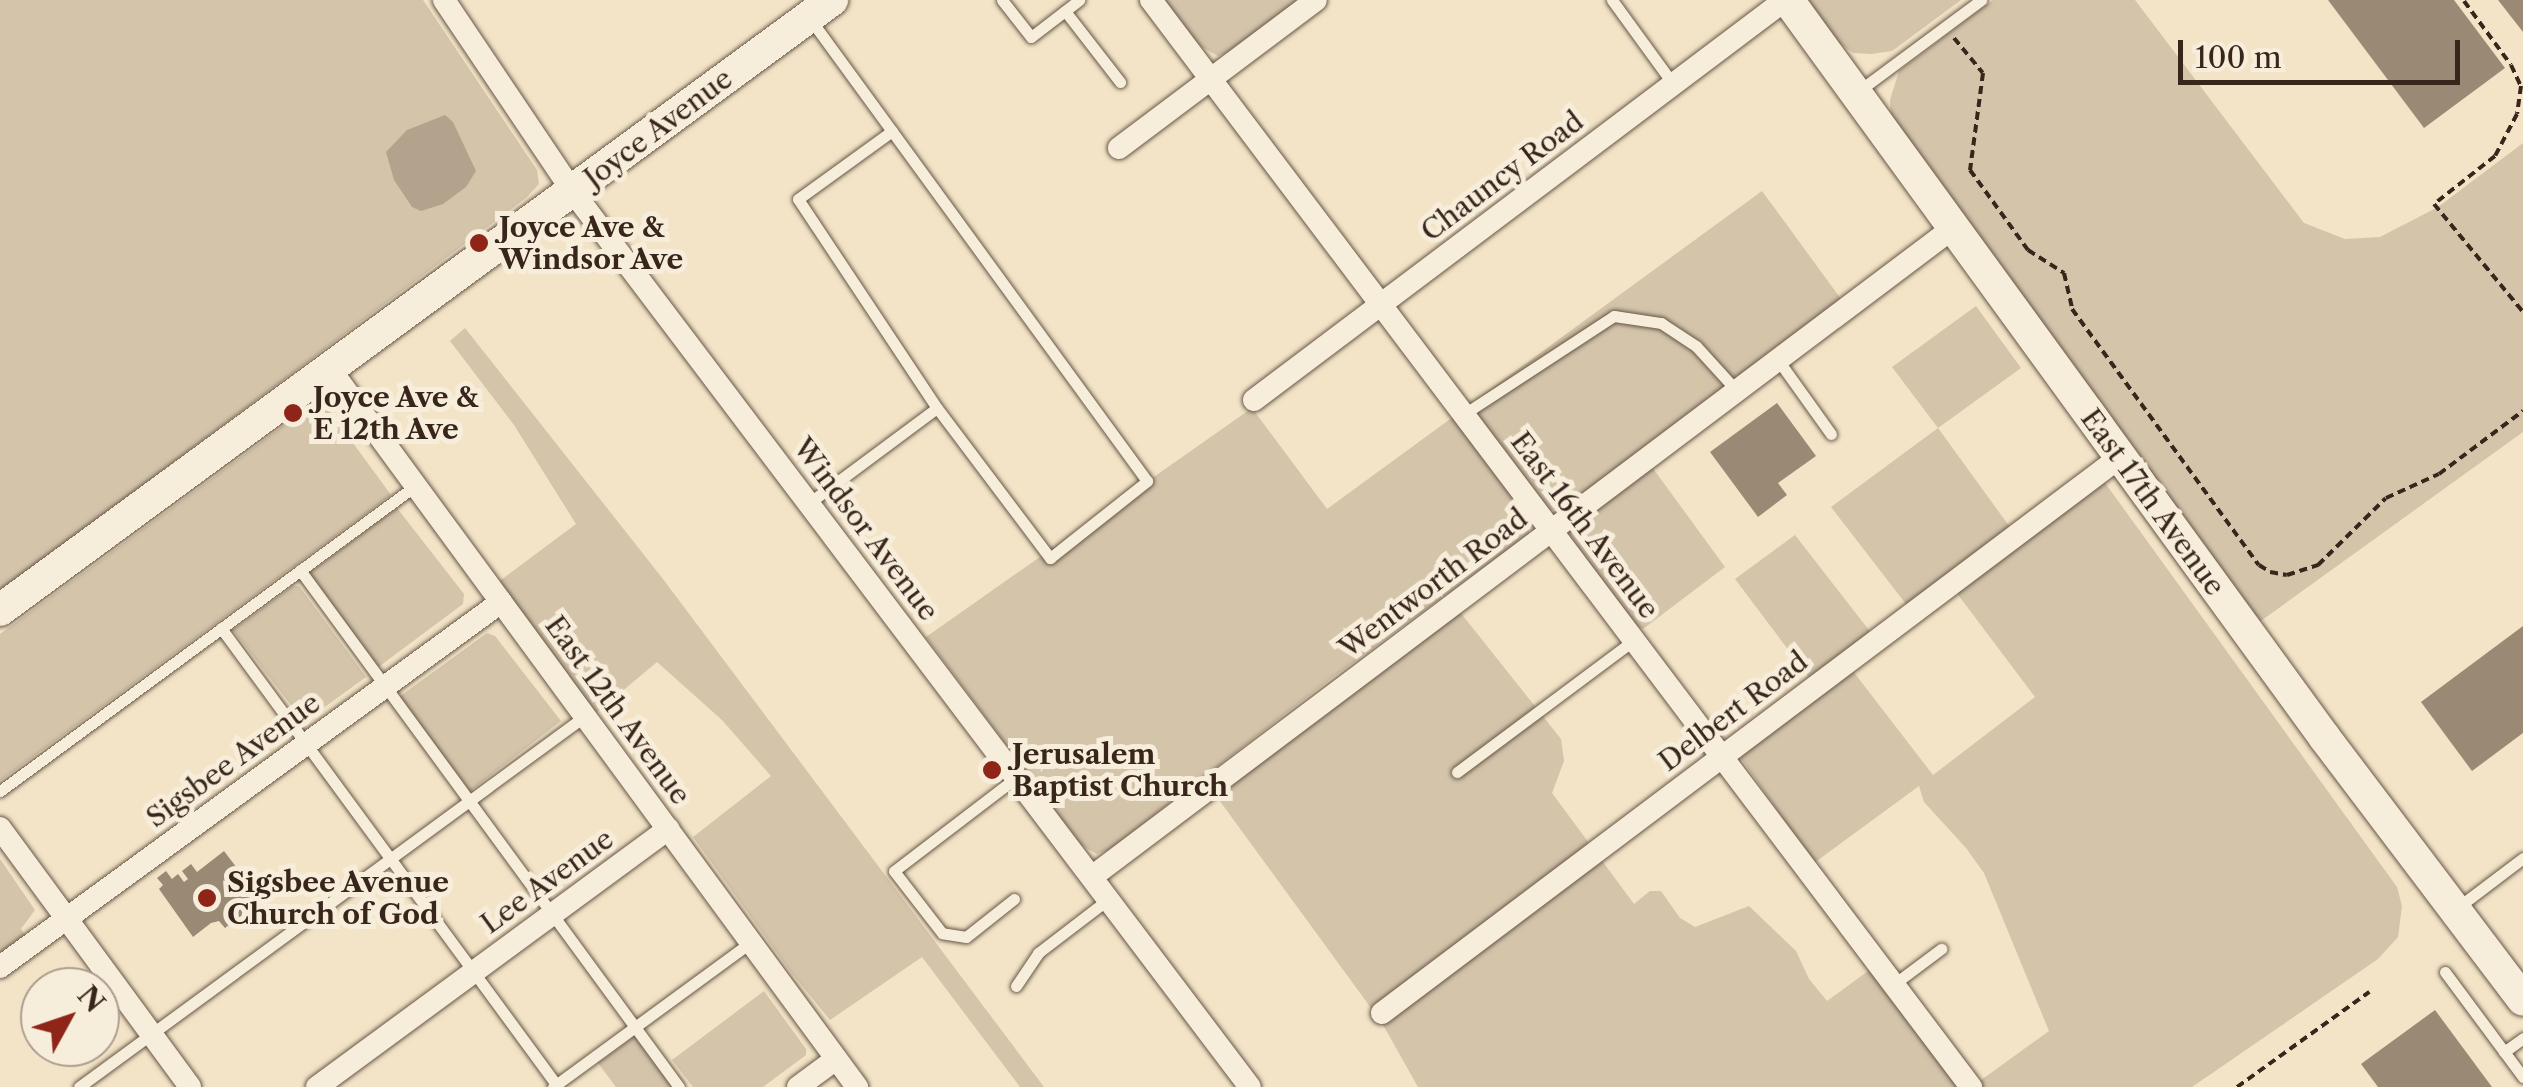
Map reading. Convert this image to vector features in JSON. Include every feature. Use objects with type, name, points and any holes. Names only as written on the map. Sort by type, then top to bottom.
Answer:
[{"type":"street","name":"Windsor Avenue","points":[[444,0],[573,192],[1250,1087]]},
{"type":"street","name":"East 16th Avenue","points":[[1151,0],[1971,1087]]},
{"type":"street","points":[[1120,148],[1316,0]]},
{"type":"street","name":"Chauncy Road","points":[[1254,400],[1787,0]]},
{"type":"street","name":"East 17th Avenue","points":[[1787,0],[2325,738],[2523,1000]]},
{"type":"street","name":"Joyce Avenue","points":[[0,610],[820,8]]},
{"type":"street","name":"Wentworth Road","points":[[1093,876],[1953,228]]},
{"type":"street","name":"East 12th Avenue","points":[[330,369],[857,1087]]},
{"type":"street","name":"Delbert Road","points":[[1382,1013],[2120,457]]},
{"type":"street","name":"Sigsbee Avenue","points":[[0,968],[501,602]]},
{"type":"street","points":[[0,828],[190,1087]]},
{"type":"street","name":"Lee Avenue","points":[[317,1087],[668,830]]},
{"type":"street","points":[[798,1087],[836,1058]]},
{"type":"lane","points":[[1002,0],[1032,38],[1079,0]]},
{"type":"lane","points":[[1612,0],[1673,84]]},
{"type":"lane","points":[[1856,93],[1980,0]]},
{"type":"lane","points":[[820,8],[892,132],[1146,481],[1050,558],[937,408],[798,200],[892,132]]},
{"type":"lane","points":[[1065,10],[1120,82]]},
{"type":"lane","points":[[1464,414],[1614,316],[1661,322],[1696,346],[1736,391]]},
{"type":"lane","points":[[1778,360],[1831,434]]},
{"type":"lane","points":[[810,503],[937,408]]},
{"type":"lane","points":[[0,791],[416,486]]},
{"type":"lane","points":[[300,570],[679,1087]]},
{"type":"lane","points":[[221,628],[556,1086],[750,942]]},
{"type":"lane","points":[[1457,772],[1634,640]]},
{"type":"lane","points":[[80,1087],[585,716]]},
{"type":"lane","points":[[1014,899],[966,937],[942,933],[894,871],[1018,777]]},
{"type":"lane","points":[[2457,908],[2523,858]]},
{"type":"lane","points":[[1016,986],[1038,953],[1110,898]]},
{"type":"lane","points":[[1894,984],[1941,949]]},
{"type":"lane","points":[[2446,972],[2523,1078]]},
{"type":"lane","points":[[2504,1052],[2523,1038]]},
{"type":"path","points":[[2464,1],[2511,65],[2521,86],[2517,114],[2495,156],[2434,204],[2523,312]]},
{"type":"path","points":[[1945,26],[1983,73],[1970,170],[2028,250],[2064,274],[2072,309],[2259,565],[2286,575],[2318,565],[2386,498],[2438,474],[2523,412]]},
{"type":"path","points":[[2237,1087],[2369,992]]},
{"type":"shaded area","points":[[0,0],[423,0],[537,170],[539,184],[526,198],[0,592]]},
{"type":"shaded area","points":[[1163,0],[1305,0],[1247,44],[1218,56],[1195,43]]},
{"type":"shaded area","points":[[1805,0],[1961,0],[1892,51],[1871,54],[1853,53],[1834,39]]},
{"type":"shaded area","points":[[1993,0],[2135,0],[2304,223],[2345,239],[2380,237],[2438,207],[2523,143],[2523,432],[2258,623],[1891,119],[1890,100],[1899,71]]},
{"type":"shaded area","points":[[445,115],[453,122],[476,171],[466,187],[443,204],[421,211],[412,207],[394,180],[386,152],[407,130]]},
{"type":"shaded area","points":[[1762,191],[1844,303],[1567,508],[1550,510],[1541,505],[1466,407]]},
{"type":"shaded area","points":[[1976,306],[2021,368],[1938,428],[1892,367]]},
{"type":"shaded area","points":[[465,328],[663,579],[1044,1087],[1020,1087],[922,957],[830,1020],[790,971],[693,837],[771,776],[722,720],[657,662],[596,713],[497,583],[576,524],[514,425],[450,341]]},
{"type":"shaded area","points":[[313,404],[326,406],[391,495],[0,781],[0,634]]},
{"type":"shaded area","points":[[1252,408],[1327,509],[1453,417],[1527,510],[1529,534],[1329,680],[1109,850],[1097,854],[1081,845],[926,637]]},
{"type":"shaded area","points":[[1938,428],[2012,530],[1909,608],[1831,507]]},
{"type":"shaded area","points":[[1649,463],[1725,567],[1643,629],[1633,625],[1571,543],[1568,529]]},
{"type":"shaded area","points":[[2103,480],[2397,887],[2402,906],[2398,937],[2378,959],[2192,1087],[1980,1087],[1977,1083],[2049,1031],[1984,873],[1966,848],[1924,802],[1919,786],[1814,863],[1741,758],[1748,746],[1849,666],[1933,775],[2035,697],[1953,588]]},
{"type":"shaded area","points":[[397,508],[464,594],[463,604],[377,668],[307,575]]},
{"type":"shaded area","points":[[1795,535],[1872,634],[1811,680],[1735,579]]},
{"type":"shaded area","points":[[293,586],[299,586],[366,677],[304,722],[233,630]]},
{"type":"shaded area","points":[[1456,607],[1561,739],[1564,761],[1552,793],[1634,904],[1650,891],[1661,891],[1680,918],[1695,927],[1749,906],[1796,951],[1809,979],[1827,1001],[1871,969],[1964,1087],[1418,1087],[1382,1023],[1214,793]]},
{"type":"shaded area","points":[[487,633],[495,636],[561,721],[469,792],[399,697]]},
{"type":"shaded area","points":[[0,859],[35,910],[21,929],[25,935],[0,956]]},
{"type":"shaded area","points":[[764,991],[806,1049],[806,1055],[763,1087],[693,1087],[672,1060]]},
{"type":"shaded area","points":[[636,1035],[676,1087],[616,1087],[598,1063]]},
{"type":"building","points":[[2328,0],[2454,0],[2505,68],[2424,128]]},
{"type":"building","points":[[2498,0],[2523,0],[2523,32]]},
{"type":"building","points":[[1777,403],[1816,456],[1778,483],[1787,495],[1758,517],[1710,452]]},
{"type":"building","points":[[2523,626],[2523,733],[2472,771],[2421,702]]},
{"type":"building","name":"Sigsbee Avenue Church of God","points":[[224,851],[256,893],[243,903],[249,910],[225,928],[219,921],[211,923],[193,937],[159,889],[163,885],[157,878],[166,871],[172,879],[178,874],[184,882],[188,879],[182,871],[191,864],[197,872]]},
{"type":"building","points":[[2435,1010],[2492,1087],[2378,1087],[2361,1064]]},
{"type":"place","name":"Joyce Ave & Windsor Ave","points":[[479,243]]},
{"type":"place","name":"Joyce Ave & E 12th Ave","points":[[293,413]]},
{"type":"place","name":"Jerusalem Baptist Church","points":[[992,770]]},
{"type":"place","name":"Sigsbee Avenue Church of God","points":[[207,898]]}]
